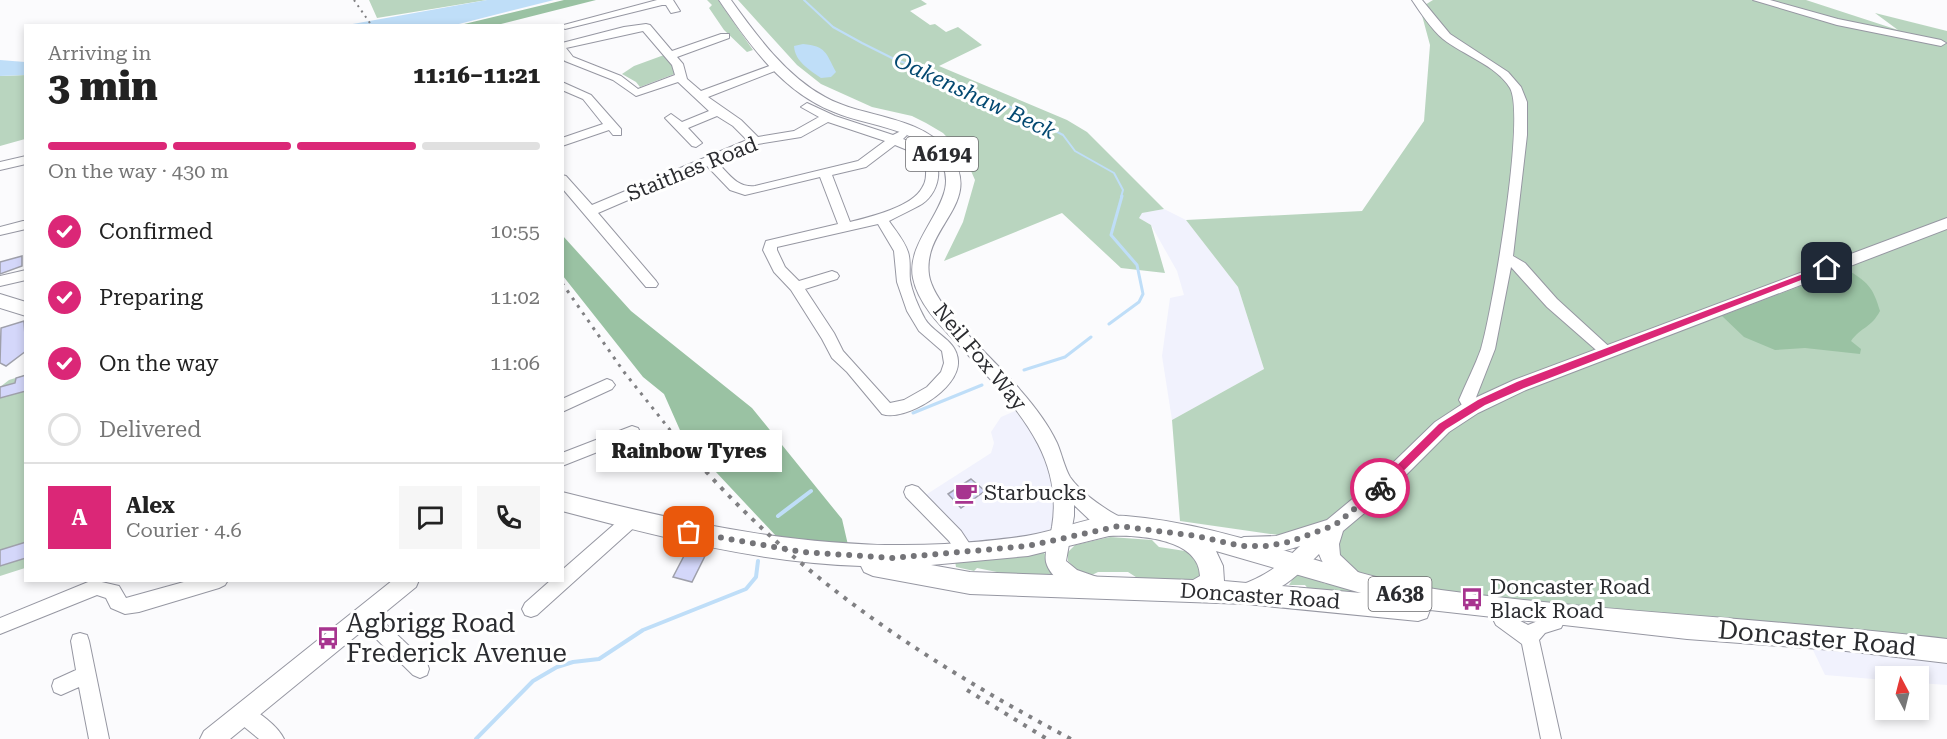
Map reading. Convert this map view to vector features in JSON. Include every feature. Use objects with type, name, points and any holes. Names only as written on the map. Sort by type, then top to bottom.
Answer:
[{"type":"highway","points":[[0,301],[24,308]]},
{"type":"highway","name":"Doncaster Road","points":[[564,502],[681,530],[834,556],[901,572],[950,580],[1011,585],[1246,593],[1525,624],[1687,627],[1846,639],[1947,651]]},
{"type":"highway","name":"Doncaster Road","points":[[834,556],[892,558],[1028,546],[1119,526],[1197,536],[1241,546],[1354,582],[1525,624],[1687,627]]},
{"type":"highway","name":"A638","points":[[1176,534],[1205,553],[1211,562],[1212,581],[1197,591]]},
{"type":"highway","points":[[957,553],[950,568],[958,573],[1011,585]]},
{"type":"main road","name":"Neil Fox Way","points":[[725,0],[758,46],[777,67],[819,100],[839,109],[908,129],[942,153],[950,167],[954,182],[953,197],[925,244],[920,275],[925,290],[946,319],[1027,411],[1040,430],[1062,480],[1064,515],[1056,561],[1063,573],[1101,588]]},
{"type":"main road","points":[[1246,593],[1268,585],[1297,563],[1335,525],[1380,488],[1442,427],[1471,408],[1520,385],[1947,223]]},
{"type":"main road","name":"Neil Fox Way","points":[[1062,480],[1101,518],[1119,526]]},
{"type":"main road","points":[[1241,546],[1276,545],[1335,525]]},
{"type":"main road","points":[[1335,525],[1329,537],[1328,550],[1334,565],[1354,582]]},
{"type":"main road","points":[[212,739],[407,582]]},
{"type":"street","points":[[1758,0],[1837,22],[1941,43]]},
{"type":"street","points":[[565,26],[666,1],[675,10]]},
{"type":"street","points":[[1425,2],[1439,29],[1504,74],[1519,95],[1521,135],[1505,257],[1488,349],[1467,400],[1471,408]]},
{"type":"street","points":[[615,13],[624,30]]},
{"type":"street","points":[[564,47],[641,26],[648,28],[657,43],[677,64],[681,77],[717,112],[737,123],[754,141]]},
{"type":"street","points":[[670,56],[730,40],[717,26]]},
{"type":"street","points":[[564,50],[572,60],[613,76],[631,95],[681,77]]},
{"type":"street","points":[[700,96],[777,67]]},
{"type":"street","points":[[564,86],[587,97],[614,128],[564,141]]},
{"type":"street","points":[[807,107],[828,117],[895,140],[923,153],[932,164],[932,179],[928,190],[919,200],[881,219],[771,244],[770,250],[779,269],[796,287],[829,337],[837,354],[852,368],[887,410],[897,409],[940,387],[950,369],[950,353],[947,347],[928,332],[920,320],[904,286],[901,274],[902,252],[881,219]]},
{"type":"street","points":[[696,144],[675,122],[717,112]]},
{"type":"street","name":"Staithes Road","points":[[590,211],[754,141],[797,134],[828,117]]},
{"type":"street","points":[[710,161],[734,187],[745,191],[862,164],[908,129]]},
{"type":"street","points":[[0,166],[24,160]]},
{"type":"street","points":[[825,173],[846,226]]},
{"type":"street","points":[[564,181],[651,284]]},
{"type":"street","points":[[0,231],[22,225]]},
{"type":"street","points":[[1505,257],[1520,266],[1552,303],[1608,352]]},
{"type":"street","points":[[796,287],[832,276]]},
{"type":"street","points":[[0,287],[12,278]]},
{"type":"street","points":[[564,404],[607,385]]},
{"type":"street","points":[[564,459],[632,432]]},
{"type":"street","points":[[912,492],[946,528],[957,553]]},
{"type":"street","points":[[564,580],[632,519]]},
{"type":"street","points":[[0,626],[97,587],[113,592],[117,602],[125,606],[212,582]]},
{"type":"street","points":[[531,609],[561,582]]},
{"type":"street","points":[[366,617],[420,669]]},
{"type":"street","points":[[1525,624],[1551,739]]},
{"type":"street","points":[[80,641],[99,739]]},
{"type":"street","points":[[61,686],[87,674]]},
{"type":"street","points":[[244,714],[274,739]]},
{"type":"shaded area","points":[[1164,209],[1186,220],[1238,287],[1264,369],[1172,420],[1162,356],[1170,298],[1184,295],[1177,271],[1151,225],[1139,218],[1141,213]]},
{"type":"shaded area","points":[[1015,411],[1038,439],[1051,472],[1056,491],[1053,526],[1045,533],[970,547],[924,496],[991,453],[994,443],[991,432],[1001,417]]},
{"type":"shaded area","points":[[1812,648],[1947,660],[1947,685],[1929,684],[1929,666],[1875,666],[1875,679],[1825,675]]},
{"type":"green space","points":[[369,0],[487,0],[377,18]]},
{"type":"green space","points":[[564,0],[596,0],[501,24],[464,24]]},
{"type":"green space","points":[[707,0],[718,0],[753,50],[747,52],[724,30],[709,8],[712,5]]},
{"type":"green space","points":[[738,0],[921,0],[927,4],[910,11],[930,25],[935,24],[946,32],[958,27],[982,45],[939,66],[1067,120],[1087,132],[1164,209],[1142,213],[1139,218],[1151,225],[1165,273],[1121,268],[1062,213],[944,261],[963,222],[975,180],[964,155],[943,133],[912,116],[872,107],[821,84],[797,65]]},
{"type":"green space","points":[[1433,0],[1806,0],[1898,30],[1875,13],[1947,31],[1947,650],[1355,582],[1342,563],[1343,558],[1285,536],[1180,521],[1172,420],[1264,369],[1238,287],[1186,220],[1362,211],[1424,121],[1430,45],[1420,8]]},
{"type":"green space","points":[[664,55],[676,66],[677,73],[640,87],[622,74],[634,66]]},
{"type":"green space","points":[[24,75],[24,139],[0,146],[0,76]]},
{"type":"green space","points":[[564,237],[631,311],[752,408],[842,519],[848,545],[776,536],[715,471],[710,456],[698,445],[683,437],[664,394],[643,377],[564,277]]},
{"type":"green space","points":[[1846,269],[1869,286],[1880,311],[1873,321],[1851,341],[1861,349],[1860,354],[1805,348],[1775,350],[1744,337],[1722,316]]},
{"type":"green space","points":[[24,375],[24,568],[0,576],[0,387],[9,380]]},
{"type":"green space","points":[[1110,537],[1152,540],[1159,547],[1198,553],[1201,582],[1139,579],[1128,572],[1098,572],[1090,576],[1080,574],[1068,561],[1068,552],[1075,545]]},
{"type":"green space","points":[[1044,552],[1055,579],[1046,582],[977,568],[974,571],[956,567],[955,561]]},
{"type":"green space","points":[[1300,567],[1305,576],[1326,584],[1333,581],[1362,594],[1310,591],[1305,585],[1289,585]]},
{"type":"water","points":[[487,0],[554,0],[459,24],[353,24]]},
{"type":"water","points":[[803,44],[816,47],[824,52],[836,72],[831,77],[821,78],[800,61],[794,46]]},
{"type":"water","points":[[0,60],[24,62],[24,75],[0,76]]},
{"type":"building","points":[[22,256],[22,266],[0,274],[0,262]]},
{"type":"building","points":[[24,321],[24,352],[6,366],[0,363],[1,328]]},
{"type":"building","points":[[24,376],[24,392],[0,398],[0,387],[15,383],[16,378]]},
{"type":"building","name":"Starbucks","points":[[971,479],[985,491],[961,508],[948,494]]},
{"type":"building","points":[[24,543],[24,559],[0,566],[0,550]]},
{"type":"building","points":[[686,552],[705,556],[692,582],[673,577]]},
{"type":"waterway","name":"Oakenshaw Beck","points":[[804,0],[833,27],[862,43],[894,59],[955,81],[982,96],[997,100],[1063,135],[1075,151],[1114,173],[1123,190],[1121,197]]},
{"type":"waterway","name":"Oakenshaw Beck","points":[[1109,324],[1139,302],[1143,294],[1137,265],[1111,235],[1122,196]]},
{"type":"waterway","name":"Oakenshaw Beck","points":[[1024,370],[1065,357],[1091,337]]},
{"type":"waterway","name":"Oakenshaw Beck","points":[[913,413],[982,385]]},
{"type":"waterway","name":"Oakenshaw Beck","points":[[778,516],[811,491]]},
{"type":"waterway","name":"Oakenshaw Beck","points":[[476,739],[533,681],[557,667],[573,662],[599,659],[643,630],[746,589],[756,577],[758,561]]},
{"type":"railway","points":[[354,0],[371,24]]},
{"type":"railway","points":[[564,286],[624,372],[678,440]]},
{"type":"railway","points":[[677,438],[720,486],[810,571],[859,608],[961,677],[1071,739]]},
{"type":"railway","points":[[967,690],[1047,739]]},
{"type":"way so far","points":[[689,532],[834,556],[892,558],[1028,546],[1119,526],[1197,536],[1241,546],[1266,546],[1289,542],[1335,525],[1380,488]]},
{"type":"place","name":"Starbucks","points":[[966,493]]},
{"type":"place","name":"Rainbow Tyres","points":[[689,532]]},
{"type":"place","name":"Doncaster Road Black Road","points":[[1472,599]]},
{"type":"place","name":"Agbrigg Road Frederick Avenue","points":[[328,638]]},
{"type":"route","points":[[1380,488],[1442,427],[1481,402],[1827,268]]}]
